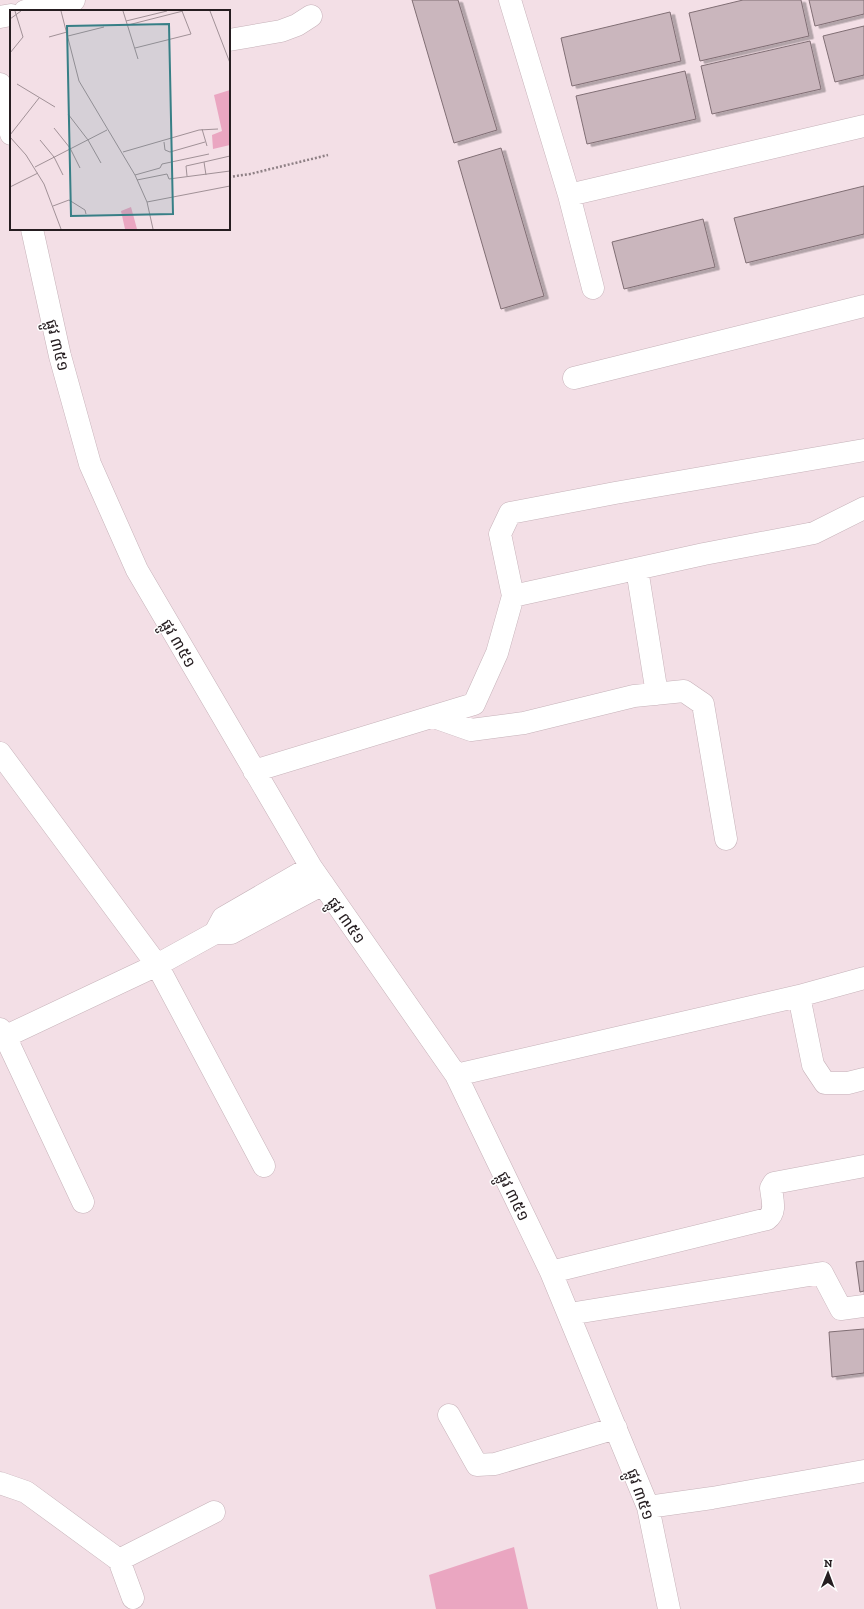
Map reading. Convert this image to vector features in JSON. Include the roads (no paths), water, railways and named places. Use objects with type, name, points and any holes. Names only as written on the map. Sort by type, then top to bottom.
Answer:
[{"type":"street","points":[[29,10],[74,0]]},
{"type":"street","points":[[510,0],[569,195],[593,288]]},
{"type":"street","points":[[0,17],[10,15]]},
{"type":"street","points":[[230,40],[281,31],[297,25],[311,16]]},
{"type":"street","points":[[10,83],[0,85],[10,130]]},
{"type":"street","points":[[569,195],[864,126]]},
{"type":"street","name":"ផ្លូវ ៣៥១","points":[[32,230],[60,356],[90,464],[137,570],[317,876],[456,1075],[551,1272],[648,1507],[669,1609]]},
{"type":"street","points":[[574,378],[864,306]]},
{"type":"street","points":[[254,771],[474,704],[497,653],[513,596],[500,534],[510,513],[615,493],[864,450]]},
{"type":"street","points":[[513,596],[814,533],[864,508]]},
{"type":"street","points":[[637,569],[657,694]]},
{"type":"street","points":[[434,717],[470,730],[524,723],[634,696],[684,691],[703,704],[726,839]]},
{"type":"street","points":[[0,753],[157,965],[264,1166]]},
{"type":"street","points":[[83,1202],[2,1035],[157,965],[215,933],[223,918],[317,876]]},
{"type":"street","points":[[456,1075],[798,996],[864,978]]},
{"type":"street","points":[[798,996],[813,1065],[825,1082],[848,1083],[864,1080]]},
{"type":"street","points":[[551,1272],[767,1219],[774,1212],[771,1188],[774,1184],[864,1166]]},
{"type":"street","points":[[569,1314],[822,1273],[841,1309],[864,1306]]},
{"type":"street","points":[[449,1415],[477,1465],[495,1464],[616,1428]]},
{"type":"street","points":[[648,1507],[712,1498],[864,1471]]},
{"type":"street","points":[[0,1483],[26,1492],[119,1560],[133,1598]]},
{"type":"street","points":[[119,1560],[214,1512]]}]
